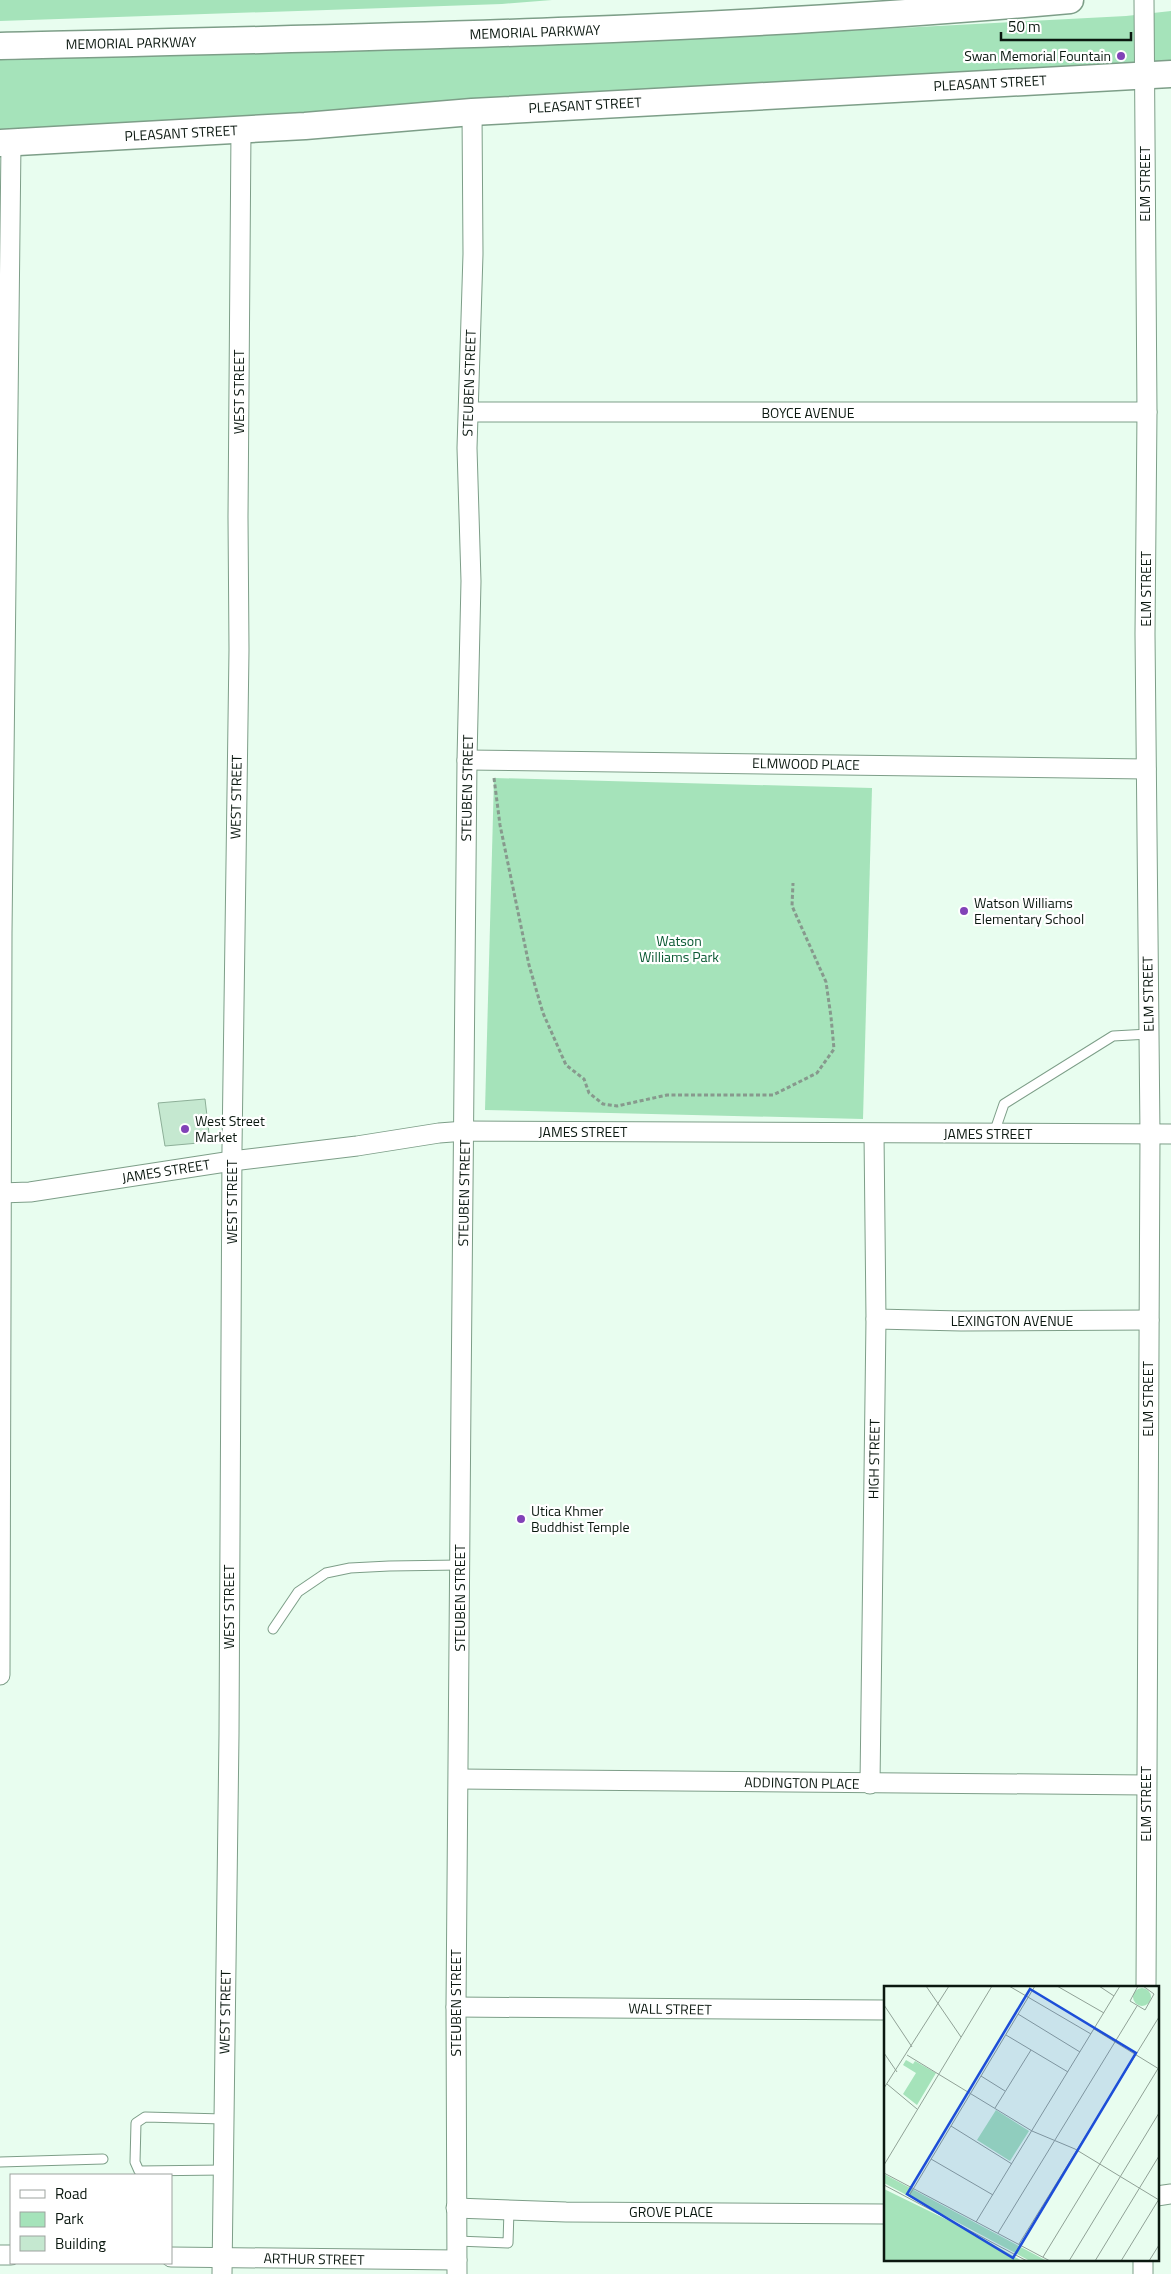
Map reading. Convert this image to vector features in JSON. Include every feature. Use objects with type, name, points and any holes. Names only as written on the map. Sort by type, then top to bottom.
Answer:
[{"type":"street","name":"MEMORIAL PARKWAY","points":[[0,46],[596,31],[950,11],[1070,0]]},
{"type":"street","name":"ELM STREET","points":[[1144,0],[1147,412],[1146,769],[1150,1134],[1146,1986]]},
{"type":"street","name":"PLEASANT STREET","points":[[5,143],[305,126],[472,112],[1171,74]]},
{"type":"street","name":"STEUBEN STREET","points":[[457,2267],[456,2006],[467,760],[471,581],[467,448],[473,254],[472,112]]},
{"type":"street","name":"WEST STREET","points":[[222,2266],[229,1724],[232,1161],[239,650],[238,517],[241,130]]},
{"type":"street","points":[[0,1675],[0,1193],[5,519],[5,143]]},
{"type":"street","name":"BOYCE AVENUE","points":[[469,412],[1147,412]]},
{"type":"street","name":"ELMWOOD PLACE","points":[[467,760],[1146,769]]},
{"type":"street","name":"JAMES STREET","points":[[0,1193],[30,1192],[232,1161],[464,1131],[1171,1134]]},
{"type":"street","name":"HIGH STREET","points":[[870,1784],[876,1319],[874,1134]]},
{"type":"street","name":"LEXINGTON AVENUE","points":[[876,1319],[961,1321],[1149,1320]]},
{"type":"street","name":"ADDINGTON PLACE","points":[[458,1779],[1146,1785]]},
{"type":"street","name":"WALL STREET","points":[[456,2006],[884,2010]]},
{"type":"street","points":[[1158,2196],[1171,2194]]},
{"type":"street","name":"GROVE PLACE","points":[[456,2208],[884,2214]]},
{"type":"street","name":"ARTHUR STREET","points":[[172,2257],[222,2266],[457,2267]]},
{"type":"lane","points":[[993,1134],[1004,1104],[1113,1036],[1149,1034]]},
{"type":"lane","points":[[273,1629],[298,1592],[326,1573],[350,1568],[460,1565]]},
{"type":"lane","points":[[223,2170],[139,2171],[135,2162],[136,2123],[145,2117],[224,2119]]},
{"type":"lane","points":[[0,2162],[103,2158]]},
{"type":"lane","points":[[457,2241],[508,2243],[509,2210]]},
{"type":"path","points":[[494,778],[500,826],[528,965],[543,1013],[566,1065],[584,1080],[589,1093],[603,1104],[617,1106],[667,1095],[773,1095],[818,1072],[834,1049],[831,1017],[826,982],[792,906],[793,883]]},
{"type":"green space","points":[[0,0],[552,0],[502,4],[0,21]]},
{"type":"green space","points":[[1171,11],[1171,66],[0,130],[0,60],[651,41],[1126,16]]},
{"type":"green space","name":"Watson Williams Park","points":[[494,778],[872,788],[863,1119],[485,1110]]},
{"type":"building","name":"West Street Market","points":[[205,1099],[210,1142],[165,1146],[158,1103]]},
{"type":"place","name":"Swan Memorial Fountain","points":[[1121,56]]},
{"type":"place","name":"Watson Williams Elementary School","points":[[964,911]]},
{"type":"place","name":"West Street Market","points":[[185,1129]]},
{"type":"place","name":"Utica Khmer Buddhist Temple","points":[[521,1519]]}]
